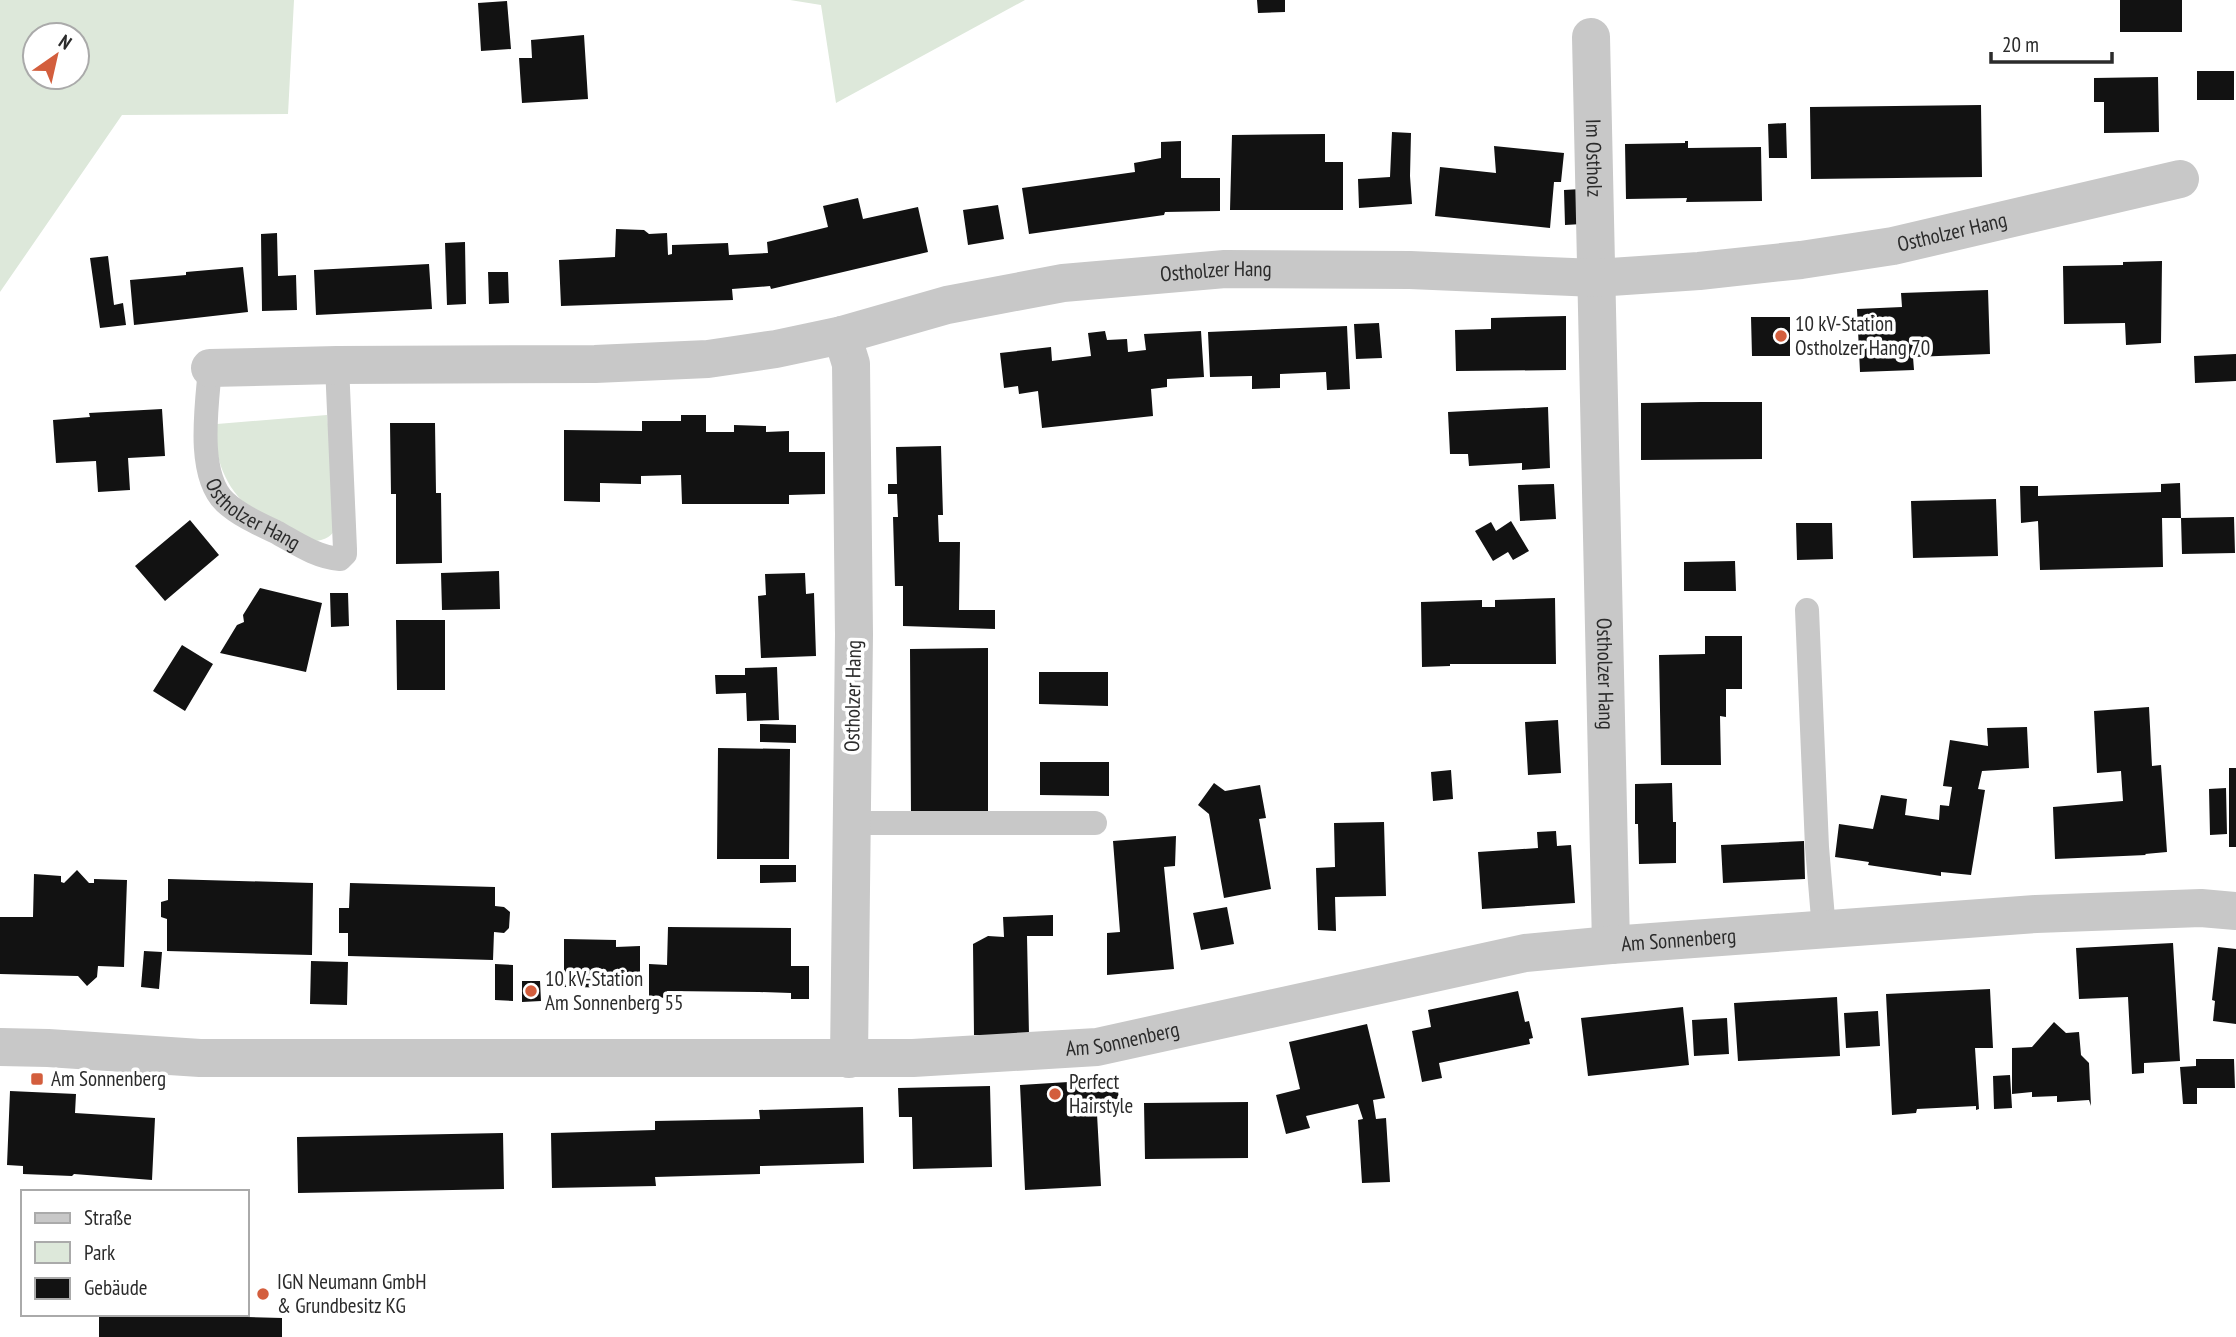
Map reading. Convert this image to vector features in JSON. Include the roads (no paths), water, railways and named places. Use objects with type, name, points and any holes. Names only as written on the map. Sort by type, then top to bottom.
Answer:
[{"type":"street","name":"Im Ostholz","points":[[1591,37],[1596,278]]},
{"type":"street","name":"Ostholzer Hang","points":[[210,368],[595,364],[708,359],[776,349],[842,335],[947,305],[1063,283],[1225,268],[1410,270],[1596,278],[1699,271],[1801,260],[1893,246],[2180,179]]},
{"type":"street","name":"Ostholzer Hang","points":[[1596,278],[1611,945]]},
{"type":"street","name":"Ostholzer Hang","points":[[842,335],[851,364],[854,634],[849,1059]]},
{"type":"street","name":"Am Sonnenberg","points":[[0,1047],[200,1058],[849,1059],[1097,1047],[1525,953],[2036,914],[2202,908],[2236,911]]},
{"type":"lane","name":"Ostholzer Hang","points":[[210,368],[204,434],[212,483],[216,491],[229,506],[263,525],[313,552],[340,559],[345,554],[345,549],[337,365]]},
{"type":"lane","points":[[1807,610],[1817,847],[1824,930]]},
{"type":"lane","points":[[851,823],[1096,823]]},
{"type":"place","name":"10 kV-Station Ostholzer Hang 70","points":[[1781,336]]},
{"type":"place","name":"10 kV-Station Am Sonnenberg 55","points":[[531,991]]},
{"type":"place","name":"Am Sonnenberg","points":[[37,1079]]},
{"type":"place","name":"Perfect Hairstyle","points":[[1055,1094]]},
{"type":"place","name":"IGN Neumann GmbH & Grundbesitz KG","points":[[263,1294]]}]
